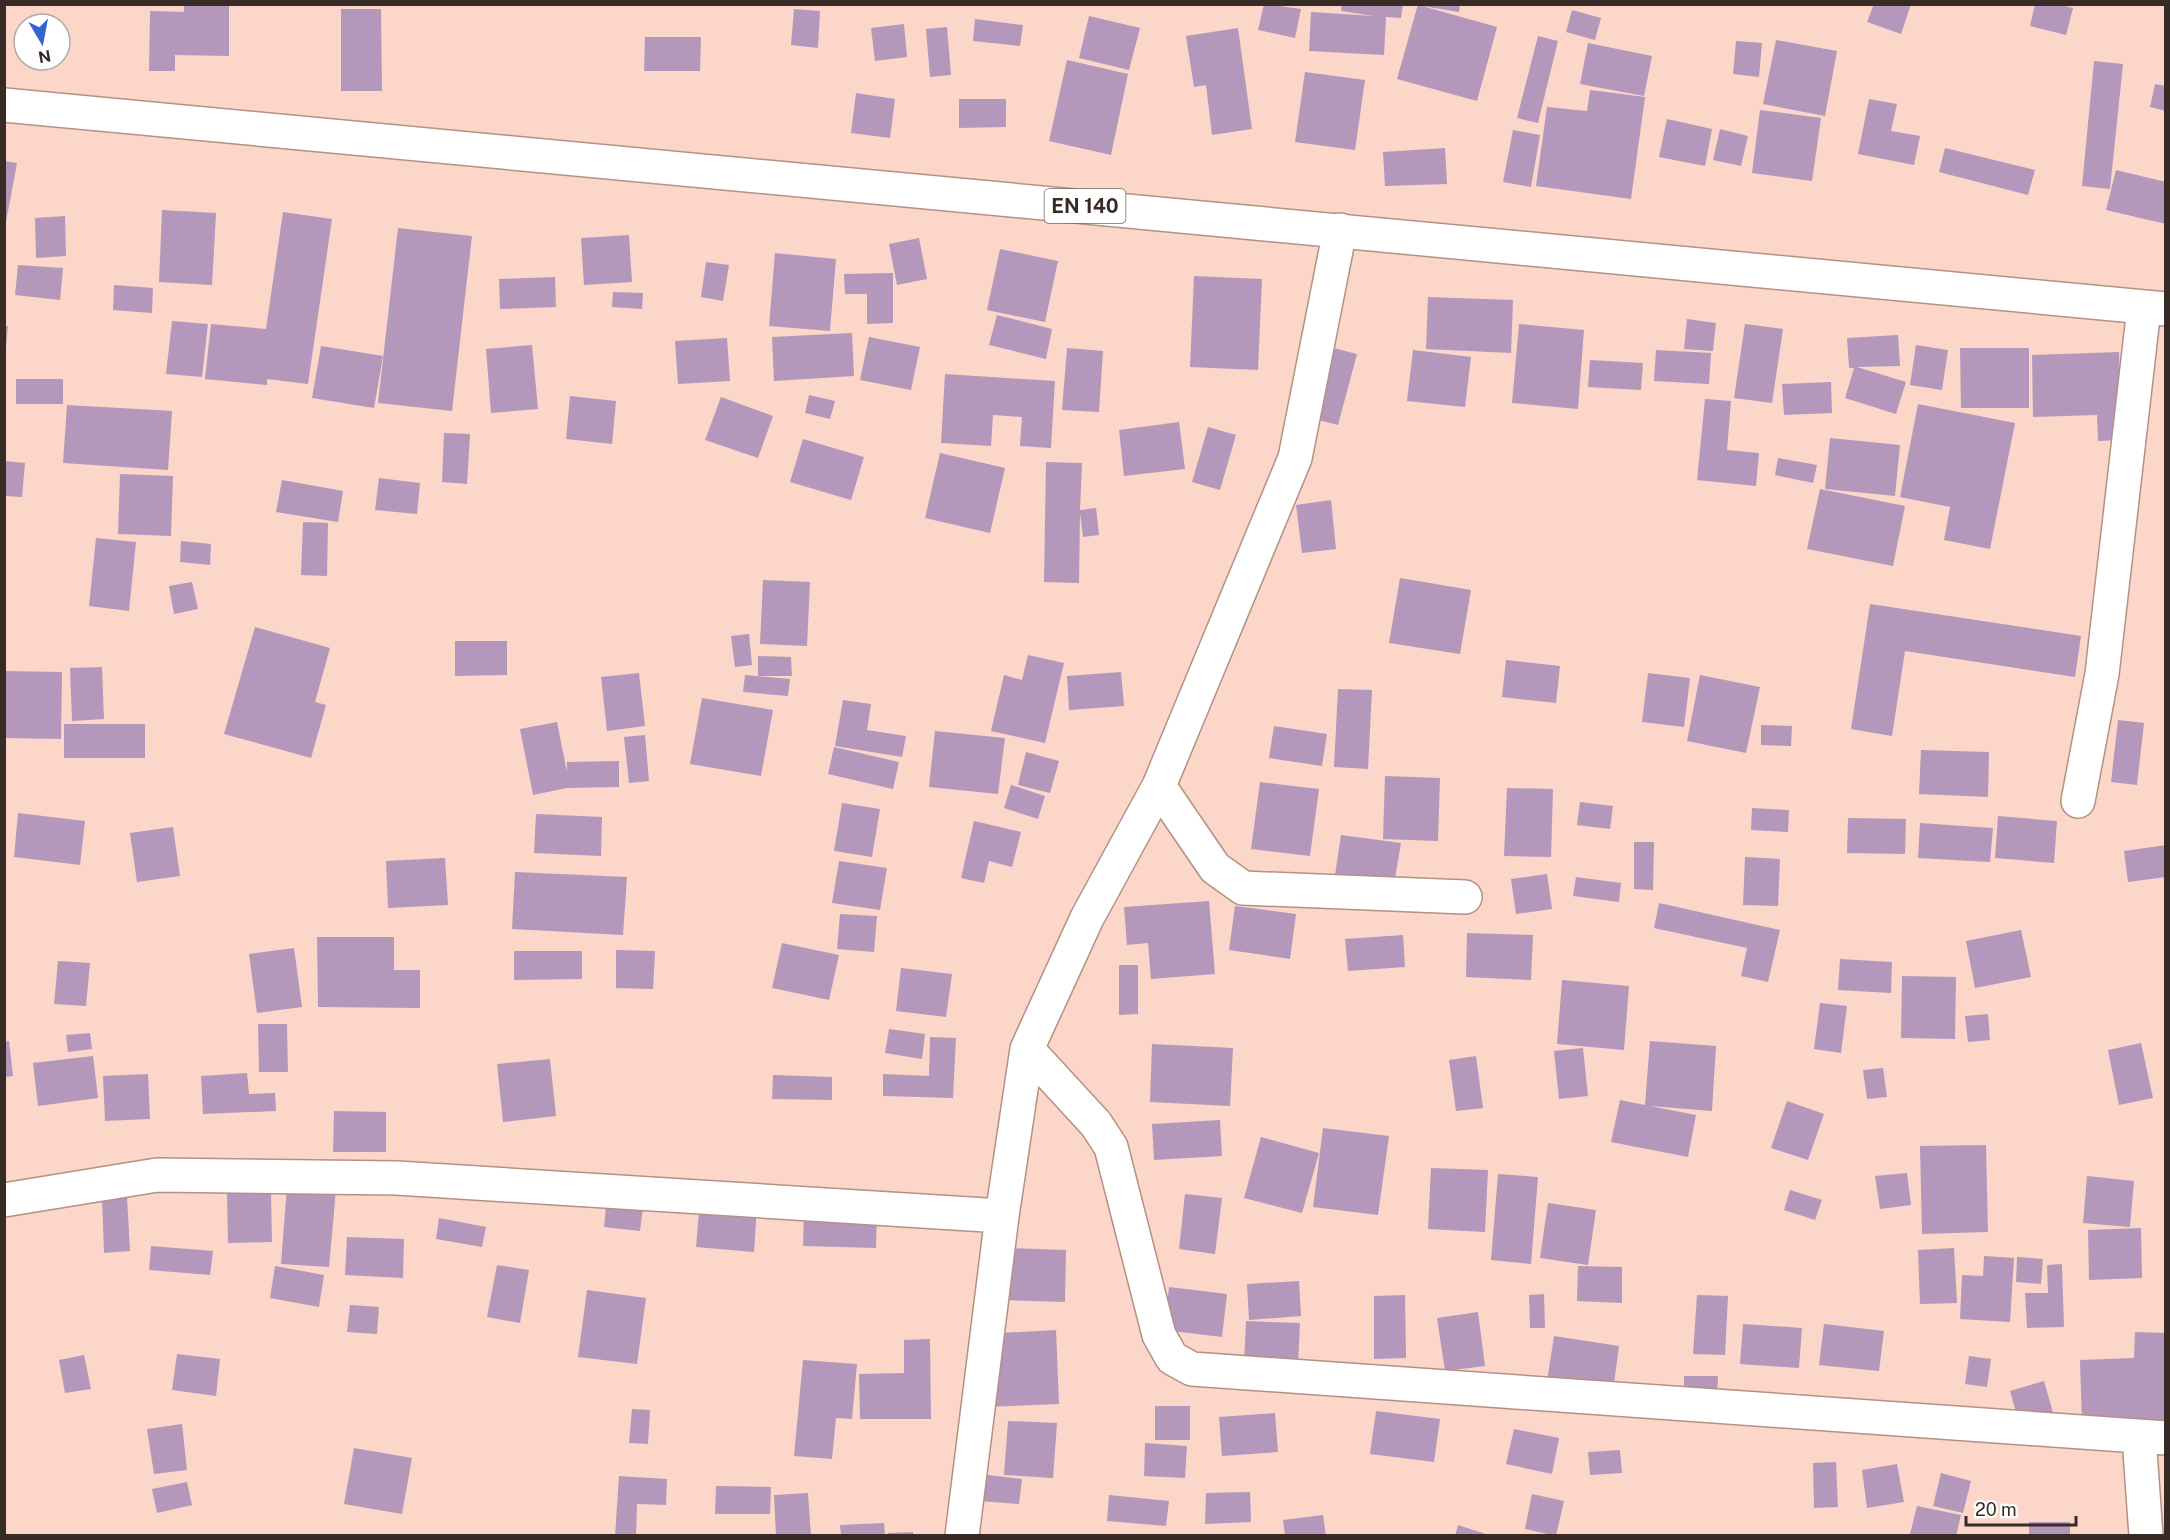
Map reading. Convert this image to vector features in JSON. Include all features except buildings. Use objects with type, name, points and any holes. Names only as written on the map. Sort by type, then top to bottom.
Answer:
[{"type":"street","name":"EN 140","points":[[4,105],[2155,309]]},
{"type":"street","points":[[962,1536],[1002,1216],[1027,1049],[1087,918],[1159,786],[1295,458],[1340,230]]},
{"type":"street","points":[[2078,801],[2102,675],[2155,309]]},
{"type":"street","points":[[1159,786],[1215,868],[1244,888],[1465,897]]},
{"type":"street","points":[[1027,1049],[1096,1124],[1111,1147],[1159,1335],[1172,1358],[1192,1369],[2152,1438],[2146,1536]]},
{"type":"street","points":[[4,1200],[157,1176],[397,1178],[1002,1216]]}]
